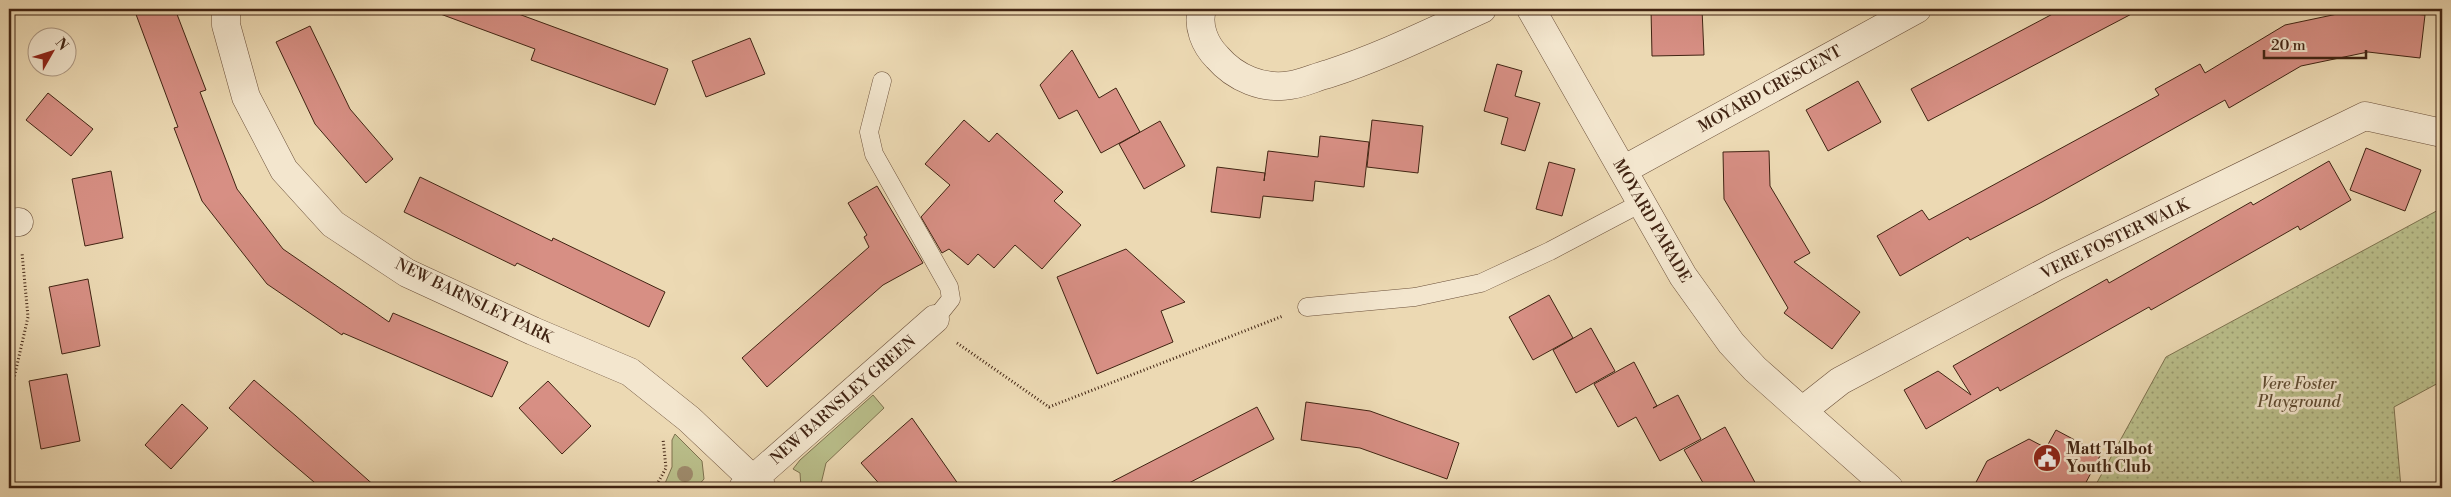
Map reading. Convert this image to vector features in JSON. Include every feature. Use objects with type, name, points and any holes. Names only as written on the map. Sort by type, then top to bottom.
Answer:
[{"type":"street","name":"NEW BARNSLEY PARK","points":[[226,9],[226,25],[246,97],[284,170],[333,224],[407,273],[533,331],[630,372],[689,419],[752,486]]},
{"type":"street","points":[[1202,9],[1200,17],[1202,34],[1211,51],[1225,67],[1241,79],[1264,85],[1290,85],[1371,60],[1482,9]]},
{"type":"street","name":"MOYARD PARADE","points":[[1531,9],[1683,276],[1732,343],[1755,369],[1889,488]]},
{"type":"street","name":"MOYARD CRESCENT","points":[[1623,170],[1917,9]]},
{"type":"street","name":"VERE FOSTER WALK","points":[[1802,411],[1840,381],[2048,271],[2366,116],[2442,133]]},
{"type":"street","name":"NEW BARNSLEY GREEN","points":[[752,486],[932,321]]},
{"type":"lane","points":[[882,81],[869,132],[874,154],[949,287],[951,299],[932,321]]},
{"type":"lane","points":[[1307,306],[1415,297],[1481,283],[1550,251],[1640,203]]},
{"type":"path","points":[[9,400],[28,317],[14,223]]},
{"type":"path","points":[[932,321],[1050,407],[1307,306]]},
{"type":"path","points":[[655,488],[666,468],[662,433],[662,398]]},
{"type":"green space","name":"Vere Foster Playground","points":[[2442,208],[2442,381],[2394,407],[2401,488],[2094,488],[2166,357]]},
{"type":"green space","points":[[873,395],[884,408],[826,463],[820,488],[801,488],[800,473],[793,469],[800,460]]},
{"type":"green space","points":[[675,434],[702,461],[704,479],[696,488],[663,488],[672,467],[672,440]]},
{"type":"building","points":[[134,9],[175,9],[206,90],[200,92],[237,189],[283,249],[389,322],[393,313],[508,362],[492,397],[343,333],[342,335],[267,284],[202,201],[174,128],[178,127]]},
{"type":"building","points":[[436,9],[505,9],[668,69],[655,105],[531,60],[535,49],[435,12]]},
{"type":"building","points":[[1651,9],[1702,9],[1704,55],[1652,56]]},
{"type":"building","points":[[2062,9],[2141,9],[1928,121],[1911,89]]},
{"type":"building","points":[[2361,9],[2425,15],[2420,58],[2368,52],[2301,66],[2229,108],[2225,100],[2042,202],[1970,240],[1968,237],[1900,276],[1877,236],[1922,210],[1929,220],[2159,95],[2155,89],[2200,64],[2205,73],[2285,25]]},
{"type":"building","points":[[310,26],[350,109],[393,159],[366,183],[315,124],[276,42]]},
{"type":"building","points":[[750,38],[765,74],[706,97],[692,61]]},
{"type":"building","points":[[1072,50],[1099,98],[1116,88],[1140,132],[1101,153],[1077,110],[1059,119],[1040,85]]},
{"type":"building","points":[[1497,64],[1522,71],[1515,96],[1540,103],[1525,151],[1501,144],[1508,118],[1484,111]]},
{"type":"building","points":[[1858,81],[1881,122],[1828,151],[1806,110]]},
{"type":"building","points":[[48,93],[93,129],[71,156],[26,120]]},
{"type":"building","points":[[964,120],[989,142],[997,133],[1063,192],[1054,201],[1081,225],[1042,269],[1015,245],[994,268],[978,254],[968,265],[949,249],[942,253],[921,217],[950,185],[925,164]]},
{"type":"building","points":[[1372,120],[1423,126],[1418,173],[1367,167]]},
{"type":"building","points":[[1160,121],[1185,166],[1144,189],[1119,144]]},
{"type":"building","points":[[1320,136],[1369,142],[1364,187],[1315,181],[1313,201],[1263,196],[1260,218],[1211,212],[1217,167],[1265,173],[1264,181],[1268,151],[1318,157]]},
{"type":"building","points":[[2366,148],[2421,170],[2405,211],[2350,190]]},
{"type":"building","points":[[1769,151],[1770,186],[1810,253],[1794,262],[1860,312],[1832,349],[1784,313],[1788,308],[1724,199],[1723,152]]},
{"type":"building","points":[[2329,161],[2351,200],[2300,230],[2298,226],[2151,310],[2149,307],[2000,391],[1998,387],[1926,429],[1904,390],[1938,371],[1971,395],[1953,366],[2107,279],[2109,283],[2251,202],[2253,205]]},
{"type":"building","points":[[1549,162],[1575,169],[1562,216],[1536,209]]},
{"type":"building","points":[[111,171],[123,238],[85,246],[72,179]]},
{"type":"building","points":[[420,177],[552,241],[553,238],[665,292],[649,327],[517,263],[515,266],[404,212]]},
{"type":"building","points":[[877,186],[923,263],[883,285],[767,387],[742,358],[869,247],[864,237],[867,235],[848,203]]},
{"type":"building","points":[[1126,249],[1185,302],[1161,311],[1173,342],[1097,374],[1057,277]]},
{"type":"building","points":[[88,279],[100,346],[62,354],[49,287]]},
{"type":"building","points":[[1549,295],[1573,338],[1533,360],[1509,317]]},
{"type":"building","points":[[1591,328],[1615,371],[1576,393],[1553,350]]},
{"type":"building","points":[[1634,362],[1657,406],[1678,395],[1701,439],[1660,461],[1636,417],[1618,427],[1594,384]]},
{"type":"building","points":[[67,374],[80,441],[41,449],[29,381]]},
{"type":"building","points":[[254,380],[377,488],[321,488],[274,448],[229,408]]},
{"type":"building","points":[[548,381],[591,426],[562,454],[519,408]]},
{"type":"building","points":[[1306,402],[1370,411],[1459,443],[1447,479],[1360,448],[1301,440]]},
{"type":"building","points":[[182,404],[208,428],[171,469],[145,445]]},
{"type":"building","points":[[1257,407],[1274,439],[1216,469],[1179,488],[1100,488]]},
{"type":"building","points":[[912,418],[961,488],[883,488],[861,463]]},
{"type":"building","points":[[1725,427],[1758,488],[1706,488],[1684,450]]},
{"type":"building","name":"Matt Talbot Youth Club","points":[[2056,430],[2101,454],[2083,488],[1973,488],[1987,461],[2029,439],[2046,448]]},
{"type":"place","name":"Matt Talbot Youth Club","points":[[2047,458]]}]
